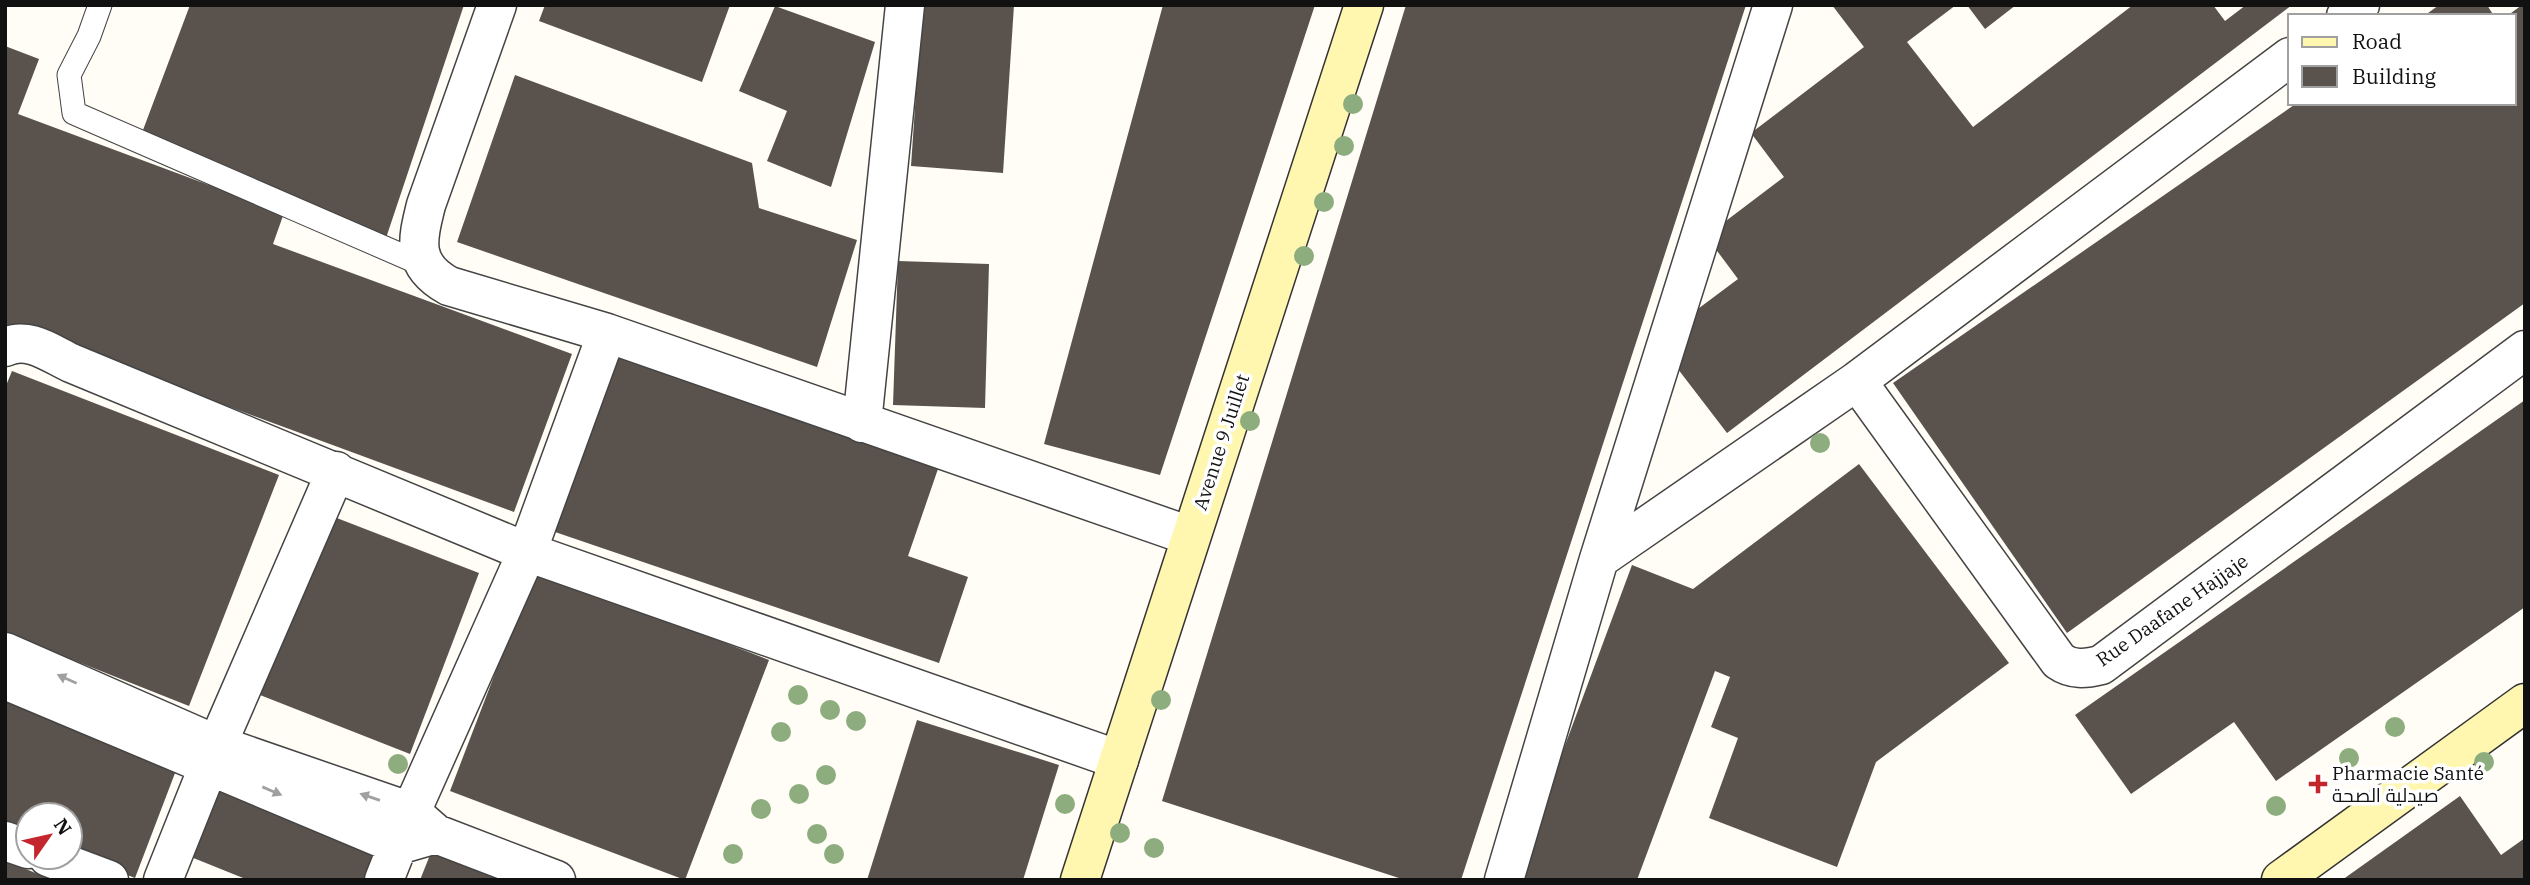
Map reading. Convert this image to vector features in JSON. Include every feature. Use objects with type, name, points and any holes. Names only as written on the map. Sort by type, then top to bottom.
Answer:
[{"type":"street","points":[[497,5],[426,205],[420,230],[419,247],[424,265],[435,278],[449,286],[607,333],[1190,536]]},
{"type":"street","points":[[862,423],[905,5]]},
{"type":"street","name":"Avenue 9 Juillet","points":[[1080,880],[1364,5]]},
{"type":"street","points":[[1504,880],[1599,559],[1773,5]]},
{"type":"street","points":[[1599,559],[1857,381],[2288,58]]},
{"type":"street","points":[[384,880],[415,830],[527,552],[607,333]]},
{"type":"street","points":[[5,347],[17,342],[33,345],[527,552],[1119,760]]},
{"type":"street","name":"Rue Daafane Hajjaje","points":[[1857,381],[2059,662],[2067,667],[2085,669],[2101,665],[2525,351]]},
{"type":"street","points":[[163,880],[213,755],[336,471]]},
{"type":"street","points":[[5,652],[213,755]]},
{"type":"street","points":[[5,680],[556,880]]},
{"type":"street","points":[[2281,880],[2525,703]]},
{"type":"street","points":[[84,871],[109,880]]},
{"type":"lane","points":[[100,5],[89,36],[69,75],[74,113],[424,265]]},
{"type":"building","points":[[190,5],[464,5],[386,238],[143,130]]},
{"type":"building","points":[[545,5],[730,5],[702,82],[539,21]]},
{"type":"building","points":[[922,5],[1014,5],[1003,173],[911,166]]},
{"type":"building","points":[[1163,5],[1315,5],[1160,475],[1044,444]]},
{"type":"building","points":[[1406,5],[1746,5],[1461,880],[1405,880],[1162,801]]},
{"type":"building","points":[[1832,5],[1956,5],[1907,42],[1973,127],[2133,5],[2213,5],[2225,21],[2246,5],[2292,5],[1727,433],[1671,360],[1686,348],[1671,329],[1738,279],[1706,236],[1784,177],[1751,133],[1864,47]]},
{"type":"building","points":[[1967,5],[2016,5],[1985,29]]},
{"type":"building","points":[[2439,5],[2487,5],[2493,14],[2427,14]]},
{"type":"building","points":[[2525,5],[2525,303],[2067,633],[1893,383],[2294,105],[2516,105],[2516,14],[2510,14]]},
{"type":"building","points":[[775,6],[875,42],[831,187],[767,161],[787,111],[739,91]]},
{"type":"building","points":[[5,46],[39,59],[18,114],[284,213],[273,244],[572,354],[514,512],[5,324]]},
{"type":"building","points":[[515,75],[752,163],[759,208],[857,240],[817,367],[457,242]]},
{"type":"building","points":[[898,261],[989,264],[985,408],[893,405]]},
{"type":"building","points":[[614,355],[939,466],[908,556],[968,577],[939,663],[555,532]]},
{"type":"building","points":[[12,371],[279,475],[189,706],[5,633],[5,388]]},
{"type":"building","points":[[2525,400],[2525,607],[2276,781],[2234,722],[2131,794],[2075,715]]},
{"type":"building","points":[[1859,464],[2009,663],[1876,762],[1837,867],[1709,818],[1738,738],[1711,727],[1730,677],[1715,671],[1637,880],[1515,880],[1632,565],[1693,589]]},
{"type":"building","points":[[329,515],[479,573],[410,754],[260,695]]},
{"type":"building","points":[[535,569],[769,660],[685,880],[450,791]]},
{"type":"building","points":[[5,693],[180,760],[135,878],[84,858],[84,801],[14,801],[14,831],[5,827]]},
{"type":"building","points":[[917,720],[1059,765],[1023,880],[867,880]]},
{"type":"building","points":[[212,786],[379,850],[368,880],[248,880],[186,855]]},
{"type":"building","points":[[2460,796],[2501,855],[2525,838],[2525,880],[2342,880]]},
{"type":"building","points":[[436,840],[533,880],[420,880]]},
{"type":"building","points":[[7,861],[14,864],[14,871],[31,871],[52,880],[5,880]]},
{"type":"place","name":"Pharmacie Santé صيدلية الصحة","points":[[2318,784]]}]
